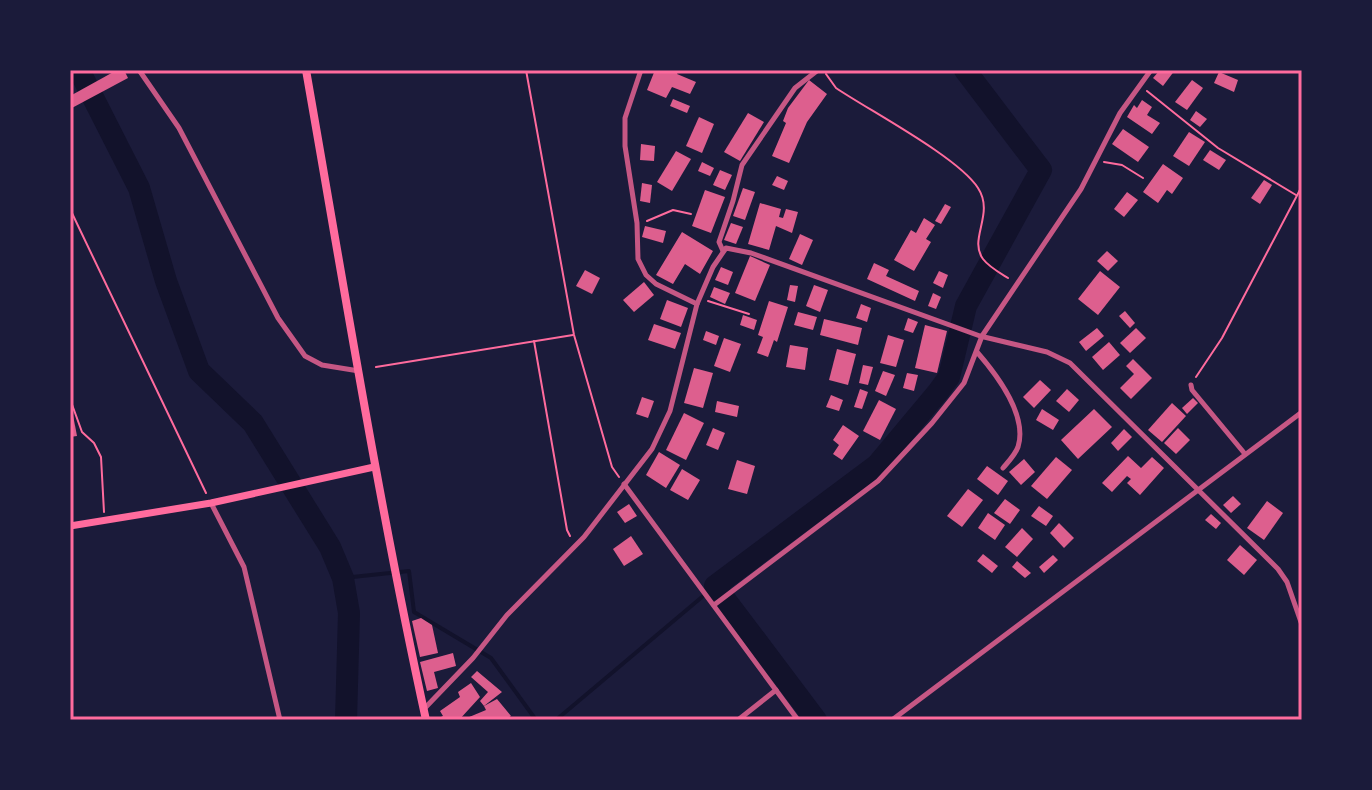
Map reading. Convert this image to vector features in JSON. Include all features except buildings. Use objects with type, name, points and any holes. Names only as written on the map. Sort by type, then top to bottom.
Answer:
[{"type":"highway","points":[[306,70],[360,371],[374,467],[424,715]]},
{"type":"main road","points":[[70,526],[215,503],[374,467]]},
{"type":"street","points":[[139,70],[179,128],[278,318],[305,356],[322,365],[360,371]]},
{"type":"street","points":[[641,70],[625,118],[625,146],[637,223],[638,259],[646,275],[681,298],[698,300]]},
{"type":"street","points":[[723,251],[719,242],[733,201],[739,169],[795,88],[821,70]]},
{"type":"street","points":[[714,605],[878,481],[932,423],[964,383],[982,336],[1081,189],[1120,113],[1151,70]]},
{"type":"street","points":[[424,715],[507,615],[575,546],[652,449],[670,411],[698,300],[726,248],[751,253],[982,336],[1047,352],[1070,363],[1278,569],[1287,582],[1302,625]]},
{"type":"street","points":[[977,352],[996,378],[1018,418],[1018,446],[1003,468]]},
{"type":"street","points":[[1191,385],[1245,454]]},
{"type":"street","points":[[892,720],[1302,412]]},
{"type":"street","points":[[624,484],[798,720]]},
{"type":"street","points":[[215,503],[244,567],[280,720]]},
{"type":"street","points":[[738,720],[776,690]]},
{"type":"path","points":[[526,70],[574,335],[612,467],[624,484]]},
{"type":"path","points":[[821,70],[836,88],[956,165],[978,188],[985,215],[977,244],[981,255],[1017,285]]},
{"type":"path","points":[[1140,85],[1218,148],[1297,196]]},
{"type":"path","points":[[1096,159],[1122,165],[1143,178]]},
{"type":"path","points":[[1191,385],[1222,338],[1302,186]]},
{"type":"path","points":[[70,209],[215,503]]},
{"type":"path","points":[[637,223],[673,210],[691,214]]},
{"type":"path","points":[[698,300],[749,314]]},
{"type":"path","points":[[376,367],[574,335]]},
{"type":"path","points":[[534,341],[567,530],[575,546]]},
{"type":"path","points":[[70,399],[82,432],[94,443],[101,457],[104,519]]},
{"type":"waterway","points":[[79,70],[139,188],[166,281],[199,371],[253,423],[330,547],[343,578],[349,613],[346,720]]},
{"type":"waterway","points":[[816,720],[715,586],[877,465],[949,377],[966,306],[1041,170],[965,70]]},
{"type":"waterway","points":[[343,578],[409,571],[414,612],[491,658],[536,720]]},
{"type":"waterway","points":[[556,720],[715,586]]}]
